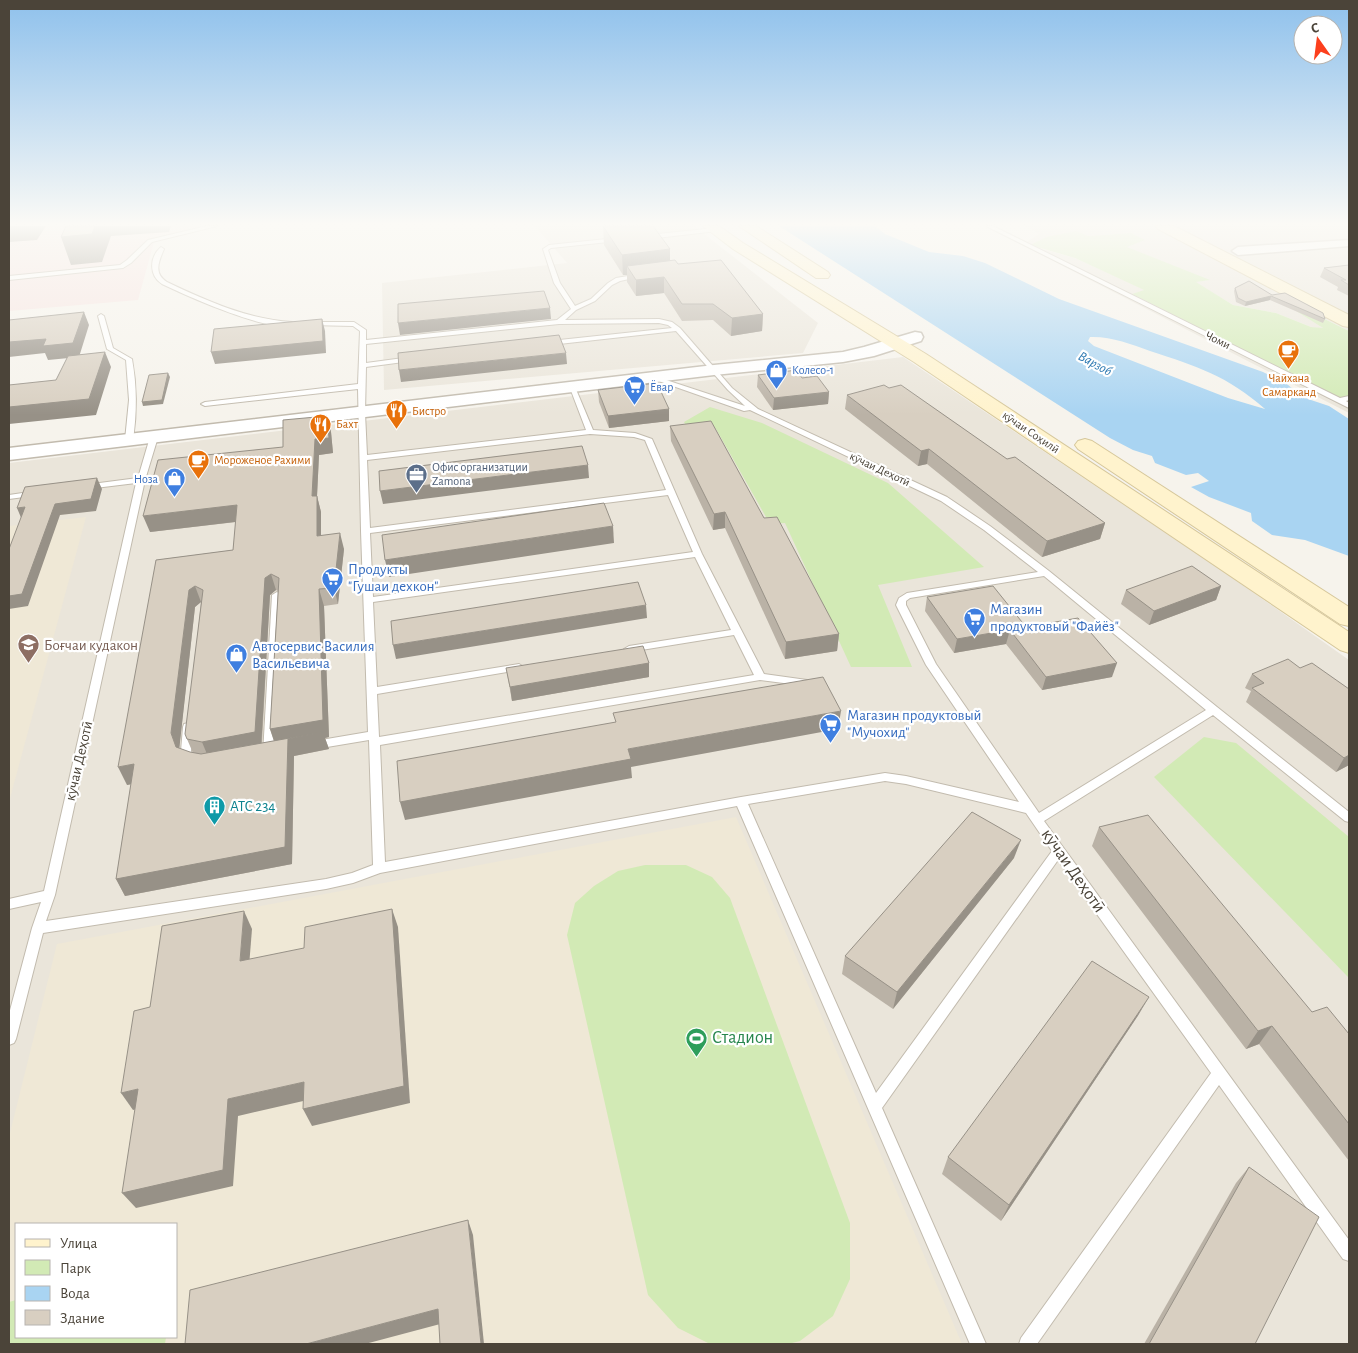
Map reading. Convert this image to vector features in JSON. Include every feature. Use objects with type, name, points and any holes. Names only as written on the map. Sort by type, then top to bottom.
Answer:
[{"type":"main road","name":"кӯчаи Соҳилӣ","points":[[808,289],[928,363],[1349,644]]},
{"type":"main road","points":[[842,289],[990,383],[1349,618]]},
{"type":"main road","points":[[1285,289],[1349,322]]},
{"type":"main road","points":[[1315,289],[1349,306]]},
{"type":"street","points":[[9,454],[714,370],[843,357],[896,344],[915,337]]},
{"type":"lane","points":[[179,289],[203,301],[243,316],[260,321],[297,324]]},
{"type":"lane","points":[[561,289],[574,310]]},
{"type":"lane","points":[[559,322],[574,310],[594,300],[605,289]]},
{"type":"lane","name":"Чоми","points":[[1116,289],[1349,406]]},
{"type":"lane","points":[[101,316],[110,349],[129,359],[132,377],[132,421],[129,440]]},
{"type":"lane","points":[[363,342],[559,322],[659,321],[670,324],[678,329]]},
{"type":"lane","points":[[306,324],[354,324],[363,330],[361,413],[365,531],[370,600],[379,868]]},
{"type":"lane","points":[[540,344],[678,329]]},
{"type":"lane","name":"кӯчаи Деҳотӣ","points":[[678,329],[730,389],[755,411],[944,499],[987,528],[1046,573],[1213,710],[1349,818]]},
{"type":"lane","points":[[362,365],[422,358]]},
{"type":"lane","points":[[655,378],[755,411]]},
{"type":"lane","points":[[205,404],[362,386]]},
{"type":"lane","points":[[573,388],[590,432]]},
{"type":"lane","points":[[1340,401],[1349,398]]},
{"type":"lane","points":[[363,458],[590,432],[635,435],[648,439],[698,554],[760,677]]},
{"type":"lane","name":"кӯчаи Деҳотӣ","points":[[9,1039],[38,928],[49,895],[141,480],[154,437]]},
{"type":"lane","points":[[75,488],[141,480]]},
{"type":"lane","points":[[9,497],[46,492]]},
{"type":"lane","points":[[365,531],[671,492]]},
{"type":"lane","points":[[370,600],[698,554]]},
{"type":"lane","name":"кӯчаи Деҳотӣ","points":[[1046,573],[906,596],[902,600],[901,605],[931,665],[1058,851],[1349,1253]]},
{"type":"lane","points":[[268,754],[277,596]]},
{"type":"lane","points":[[618,651],[737,632]]},
{"type":"lane","points":[[372,691],[530,666]]},
{"type":"lane","points":[[306,747],[760,677],[815,684]]},
{"type":"lane","points":[[1037,820],[1213,710]]},
{"type":"lane","points":[[190,712],[186,751],[188,760],[198,764]]},
{"type":"lane","points":[[38,928],[326,884],[353,878],[379,868],[741,801],[885,778],[906,780],[1029,809]]},
{"type":"lane","points":[[741,801],[978,1344]]},
{"type":"lane","points":[[874,1108],[1058,851]]},
{"type":"lane","points":[[9,904],[49,895]]},
{"type":"lane","points":[[1027,1344],[1219,1073]]},
{"type":"shaded area","points":[[9,289],[141,289],[138,300],[9,311]]},
{"type":"shaded area","points":[[382,289],[775,289],[818,323],[803,353],[384,390]]},
{"type":"shaded area","points":[[1108,289],[1145,290],[1133,294],[1349,404],[1349,413]]},
{"type":"shaded area","points":[[1207,289],[1349,289],[1349,331],[1298,306],[1324,329],[1311,327],[1276,313],[1233,305]]},
{"type":"shaded area","points":[[903,357],[1227,574],[1349,660],[1349,1344],[9,1344],[9,463]]},
{"type":"shaded area","name":"Боғчаи кудакон","points":[[86,517],[9,802],[9,526]]},
{"type":"shaded area","points":[[736,817],[962,1344],[9,1344],[9,1137],[57,944]]},
{"type":"green space","points":[[1142,289],[1207,289],[1233,305],[1276,313],[1311,327],[1323,328],[1290,307],[1298,306],[1349,331],[1349,404],[1132,294],[1144,290]]},
{"type":"green space","points":[[710,407],[762,423],[888,483],[984,567],[878,585],[912,667],[851,667],[785,523],[770,524],[716,429],[690,433],[684,422]]},
{"type":"green space","points":[[1204,737],[1236,743],[1349,837],[1349,978],[1154,777]]},
{"type":"green space","points":[[645,865],[686,865],[712,877],[730,898],[850,1223],[850,1279],[833,1316],[800,1341],[788,1344],[710,1344],[678,1328],[648,1295],[567,935],[575,903],[594,886],[618,871]]},
{"type":"green space","points":[[15,1300],[15,1338],[166,1338],[165,1344],[9,1344],[9,1302]]},
{"type":"water","name":"Варзоб","points":[[878,289],[1039,289],[1059,299],[1263,372],[1287,384],[1302,397],[1329,406],[1349,419],[1349,556],[1305,540],[1272,535],[1252,521],[1251,513],[1209,497],[1191,487],[1209,481],[1198,473],[1186,475],[1155,463],[1152,456],[1133,450],[1110,438]],"holes":[[[1090,337],[1113,339],[1211,373],[1238,388],[1265,409],[1228,398],[1094,346],[1088,341]]]},
{"type":"building","points":[[672,289],[744,289],[763,314],[732,318],[713,304],[682,304]]},
{"type":"building","points":[[1235,289],[1262,289],[1272,295],[1285,293],[1323,313],[1325,319],[1271,296],[1246,302],[1238,298]]},
{"type":"building","points":[[544,291],[550,308],[398,323],[398,304]]},
{"type":"building","points":[[84,312],[73,343],[43,346],[46,339],[9,342],[9,320]]},
{"type":"building","points":[[322,319],[323,341],[211,352],[214,329]]},
{"type":"building","points":[[559,335],[566,353],[399,370],[398,353]]},
{"type":"building","points":[[105,352],[89,399],[9,407],[9,385],[56,380],[68,356]]},
{"type":"building","points":[[797,370],[802,378],[817,376],[829,392],[774,398],[758,375]]},
{"type":"building","points":[[168,373],[162,400],[142,402],[149,375]]},
{"type":"building","points":[[657,383],[669,409],[608,416],[598,390]]},
{"type":"building","points":[[884,385],[889,388],[901,385],[1007,459],[1015,457],[1105,523],[1047,541],[929,449],[921,451],[847,395]]},
{"type":"building","points":[[327,416],[329,438],[315,439],[312,496],[317,496],[317,536],[340,533],[334,588],[319,589],[323,720],[270,729],[279,578],[271,574],[265,578],[255,732],[202,742],[187,739],[185,734],[203,590],[195,586],[189,590],[171,733],[176,747],[201,754],[323,732],[288,739],[285,847],[116,879],[134,764],[118,767],[156,560],[233,550],[237,505],[143,516],[158,460],[283,447],[283,420]]},
{"type":"building","points":[[711,421],[764,518],[777,517],[839,634],[786,642],[725,512],[714,514],[670,426]]},
{"type":"building","points":[[582,446],[588,465],[380,491],[379,471]]},
{"type":"building","points":[[97,478],[91,499],[55,504],[22,594],[9,596],[9,549],[25,507],[17,508],[25,487]]},
{"type":"building","points":[[604,503],[613,526],[385,560],[382,535]]},
{"type":"building","points":[[1192,566],[1221,586],[1154,611],[1126,590]]},
{"type":"building","points":[[638,582],[646,605],[393,645],[391,621]]},
{"type":"building","points":[[993,586],[1026,627],[957,639],[927,597]]},
{"type":"building","points":[[1078,618],[1117,663],[1046,677],[1010,630]]},
{"type":"building","points":[[643,646],[649,663],[510,687],[506,668]]},
{"type":"building","points":[[1288,659],[1300,668],[1312,663],[1349,689],[1349,755],[1344,758],[1252,688],[1264,683],[1252,674]]},
{"type":"building","points":[[823,677],[841,711],[628,749],[631,759],[400,802],[397,761],[616,722],[613,713]]},
{"type":"building","points":[[972,812],[1021,840],[897,992],[845,956]]},
{"type":"building","points":[[1148,815],[1312,1012],[1327,1007],[1349,1034],[1349,1124],[1272,1026],[1258,1031],[1099,827]]},
{"type":"building","points":[[392,909],[404,1086],[303,1109],[304,1082],[228,1099],[223,1170],[122,1193],[138,1089],[121,1093],[134,1011],[150,1007],[162,926],[244,911],[240,961],[304,948],[305,927]]},
{"type":"building","points":[[1092,961],[1149,997],[1009,1205],[948,1157]]},
{"type":"building","points":[[1249,1167],[1319,1217],[1255,1344],[1149,1344]]},
{"type":"building","points":[[468,1220],[481,1344],[440,1344],[438,1309],[306,1344],[185,1344],[190,1290]]},
{"type":"place","name":"Чайхана Самарканд","points":[[1289,370]]},
{"type":"place","name":"Колесо-1","points":[[776,389]]},
{"type":"place","name":"Ёвар","points":[[634,406]]},
{"type":"place","name":"Бистро","points":[[396,430]]},
{"type":"place","name":"Бахт","points":[[320,443]]},
{"type":"place","name":"Мороженое Рахими","points":[[198,479]]},
{"type":"place","name":"Офис организатции Zamona","points":[[416,493]]},
{"type":"place","name":"Ноза","points":[[174,498]]},
{"type":"place","name":"Продукты \"Гушаи дехкон\"","points":[[332,597]]},
{"type":"place","name":"Магазин продуктовый \"Файёз\"","points":[[974,637]]},
{"type":"place","name":"Боғчаи кудакон","points":[[28,664]]},
{"type":"place","name":"Автосервис Василия Васильевича","points":[[236,674]]},
{"type":"place","name":"Магазин продуктовый \"Мучохид\"","points":[[831,743]]},
{"type":"place","name":"АТС 234","points":[[214,825]]},
{"type":"place","name":"Стадион","points":[[696,1057]]}]
